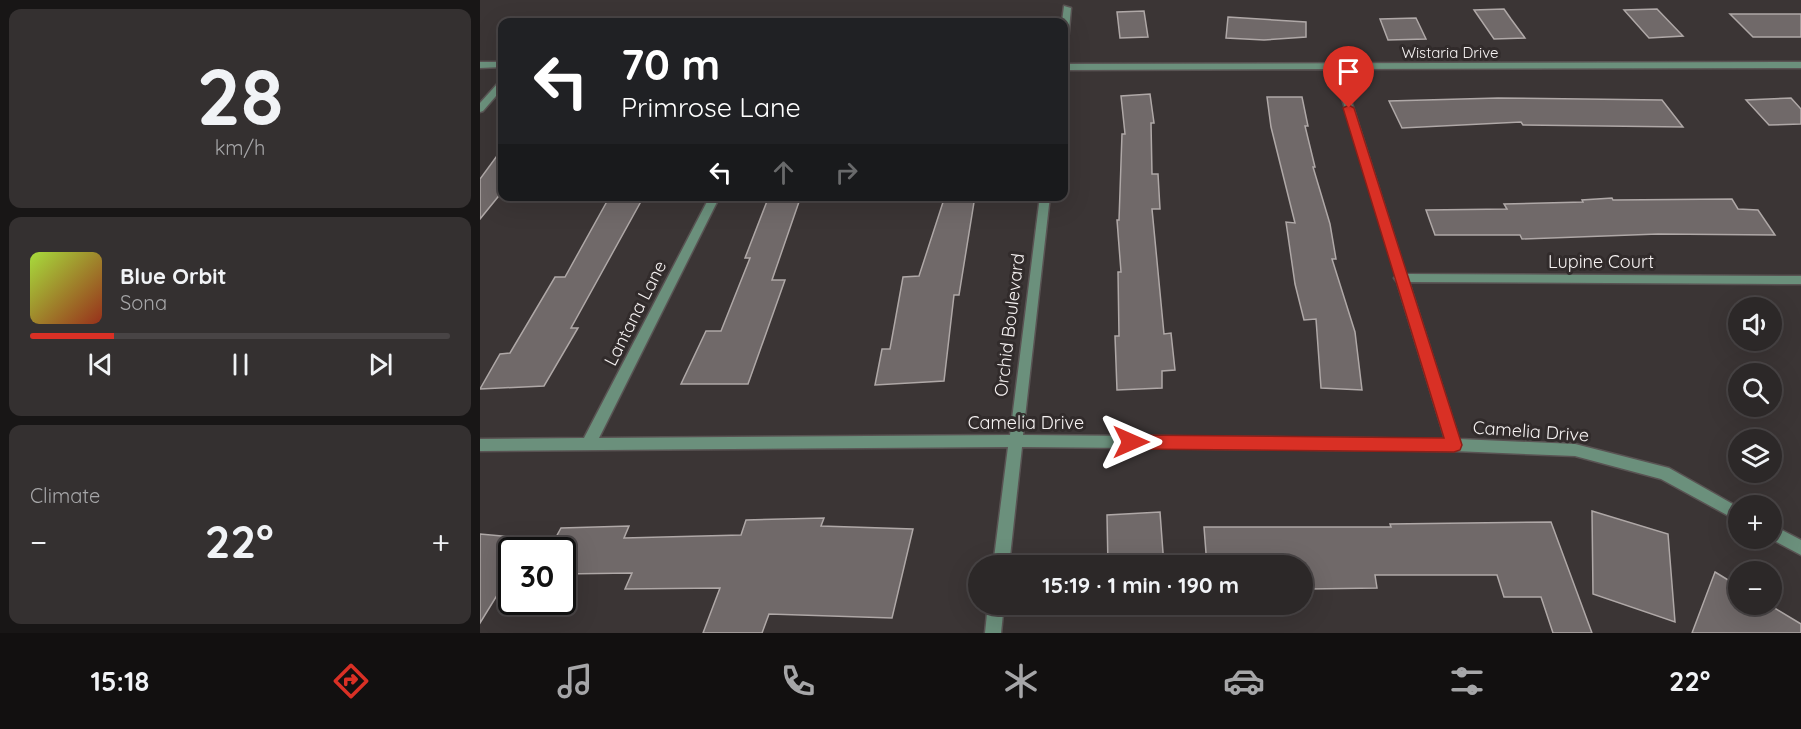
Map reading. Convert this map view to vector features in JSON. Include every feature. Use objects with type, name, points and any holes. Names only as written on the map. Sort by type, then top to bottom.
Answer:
[{"type":"street","points":[[1066,18],[1067,8]]},
{"type":"street","points":[[480,65],[498,65]]},
{"type":"street","name":"Wistaria Drive","points":[[1068,67],[1801,65]]},
{"type":"street","points":[[1336,66],[1400,278],[1454,445]]},
{"type":"street","points":[[480,109],[498,89]]},
{"type":"street","name":"Lantana Lane","points":[[588,445],[712,201]]},
{"type":"street","name":"Orchid Boulevard","points":[[1002,555],[1044,201]]},
{"type":"street","name":"Lupine Court","points":[[1400,278],[1801,280]]},
{"type":"street","name":"Camelia Drive","points":[[480,445],[1015,441],[1454,445],[1575,450],[1664,473],[1728,508]]},
{"type":"street","points":[[1782,538],[1801,548]]},
{"type":"street","points":[[993,633],[995,615]]},
{"type":"building","points":[[1504,9],[1525,38],[1494,39],[1474,10]]},
{"type":"building","points":[[1657,9],[1683,36],[1649,38],[1624,10]]},
{"type":"building","points":[[1144,11],[1148,37],[1120,38],[1117,12]]},
{"type":"building","points":[[1730,14],[1801,14],[1801,37],[1753,37]]},
{"type":"building","points":[[1228,17],[1306,22],[1306,37],[1264,40],[1226,38]]},
{"type":"building","points":[[1416,18],[1426,39],[1388,40],[1380,19]]},
{"type":"building","points":[[1150,94],[1154,123],[1151,123],[1152,174],[1158,174],[1160,209],[1152,209],[1164,334],[1171,333],[1175,370],[1162,371],[1162,388],[1117,390],[1115,336],[1119,336],[1118,272],[1121,272],[1117,220],[1119,220],[1122,134],[1125,134],[1121,96]]},
{"type":"building","points":[[1267,97],[1302,97],[1308,126],[1305,126],[1315,167],[1313,167],[1330,224],[1336,259],[1332,259],[1355,332],[1362,390],[1321,388],[1316,319],[1304,320],[1295,284],[1286,222],[1295,223],[1271,127]]},
{"type":"building","points":[[1498,98],[1662,100],[1683,127],[1523,125],[1521,122],[1402,128],[1389,101]]},
{"type":"building","points":[[1791,98],[1801,109],[1801,124],[1769,125],[1746,100]]},
{"type":"building","points":[[498,154],[498,197],[480,219],[480,179]]},
{"type":"building","points":[[1612,198],[1613,200],[1732,199],[1738,209],[1758,210],[1775,235],[1658,234],[1522,239],[1520,235],[1435,235],[1426,210],[1507,209],[1504,204],[1583,202],[1582,200]]},
{"type":"building","points":[[607,201],[641,201],[571,328],[578,328],[544,386],[480,389],[500,354],[510,353],[555,277],[565,277]]},
{"type":"building","points":[[767,201],[799,201],[772,280],[785,280],[748,384],[681,384],[706,331],[721,331],[750,258],[745,258]]},
{"type":"building","points":[[943,201],[974,201],[959,295],[954,295],[944,381],[875,385],[882,349],[890,349],[903,277],[919,276]]},
{"type":"building","points":[[1592,511],[1668,534],[1675,622],[1593,594]]},
{"type":"building","points":[[1160,512],[1163,555],[1108,555],[1107,515]]},
{"type":"building","points":[[824,518],[821,526],[913,529],[892,618],[769,614],[762,633],[703,633],[720,588],[625,589],[632,573],[576,574],[576,537],[556,537],[561,528],[629,526],[624,538],[741,535],[746,520]]},
{"type":"building","points":[[1551,522],[1592,633],[1553,633],[1541,597],[1504,597],[1497,575],[1375,575],[1377,588],[1313,589],[1313,555],[1206,555],[1204,527],[1391,527],[1390,524]]},
{"type":"building","points":[[480,534],[512,537],[498,537],[498,594],[480,623]]},
{"type":"building","points":[[1715,572],[1728,580],[1728,615],[1782,615],[1782,612],[1801,624],[1801,633],[1692,633]]},
{"type":"route","points":[[1131,442],[1454,445],[1400,278],[1349,108]]}]
